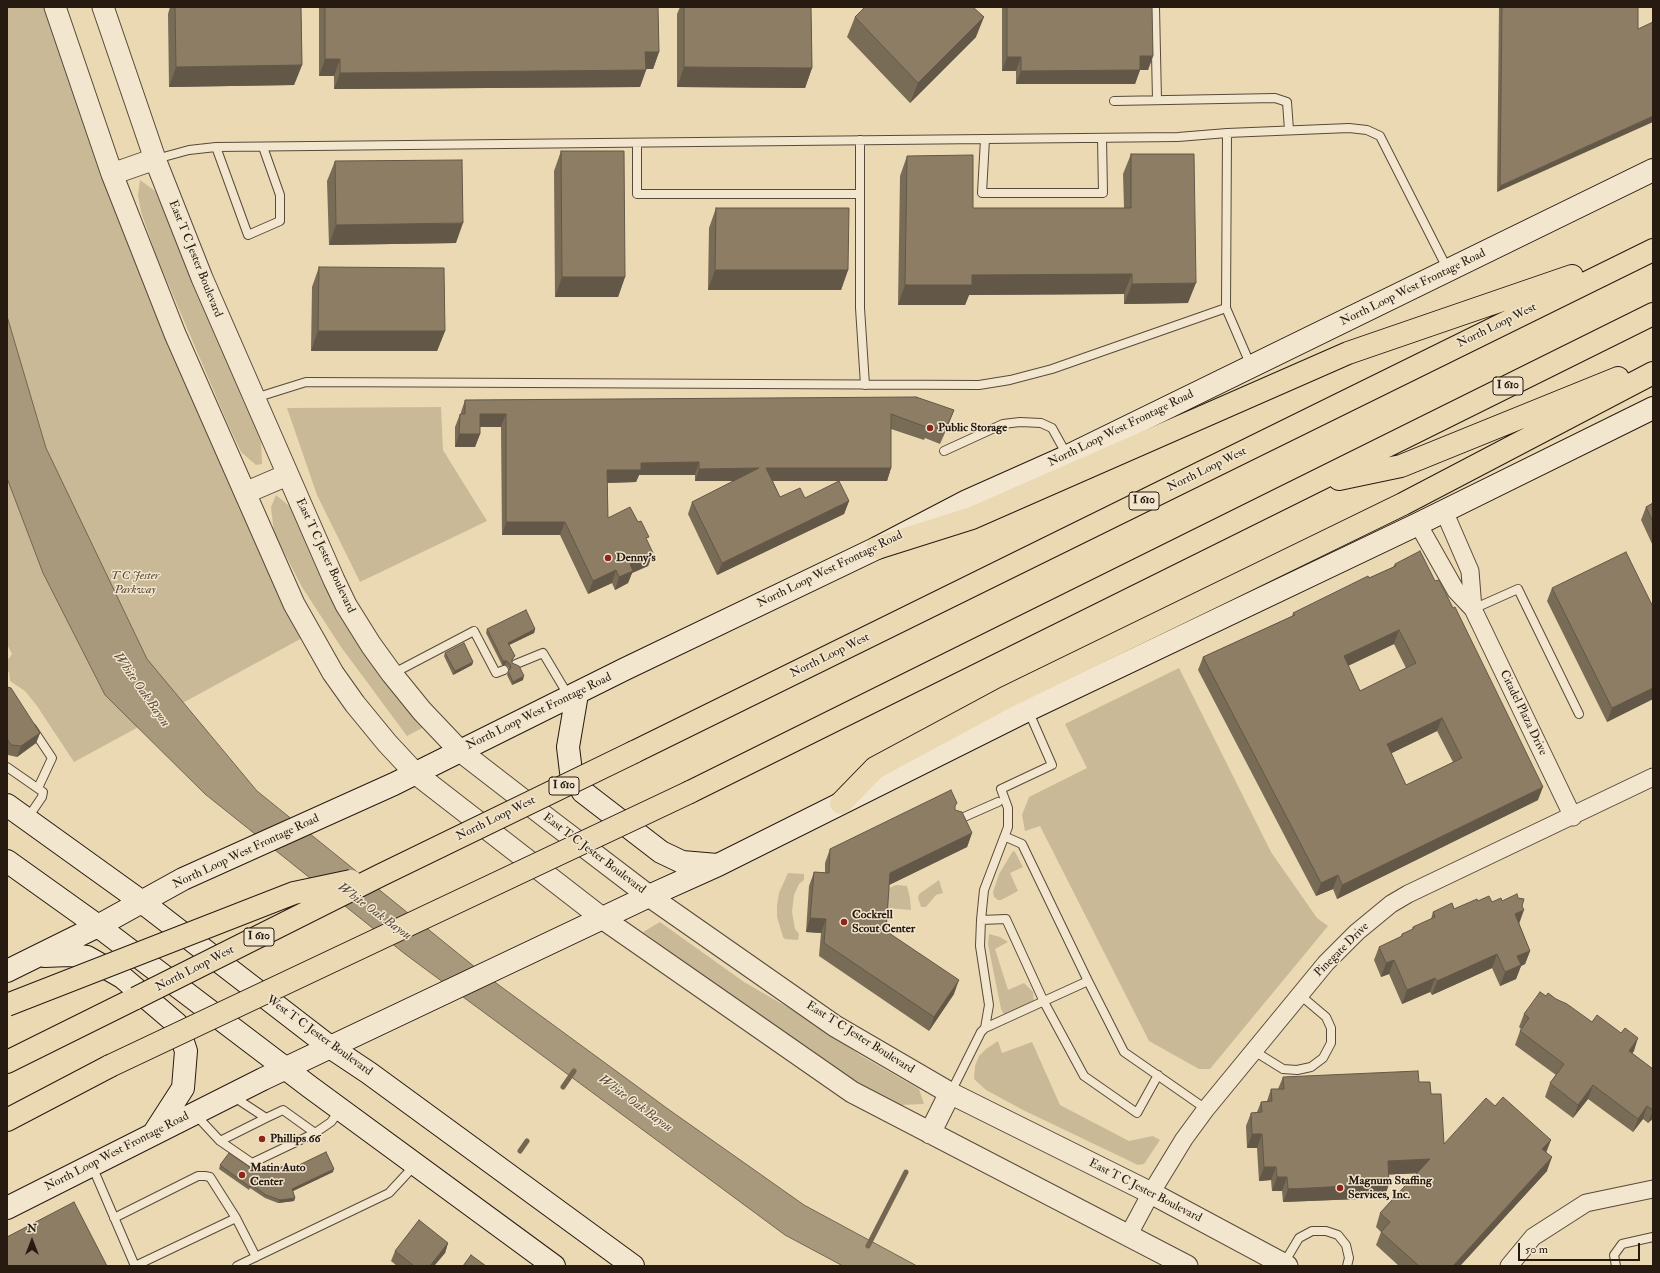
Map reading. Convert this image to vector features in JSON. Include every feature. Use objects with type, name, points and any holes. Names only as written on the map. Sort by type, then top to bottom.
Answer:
[{"type":"highway","points":[[877,548],[972,518],[1348,354],[1653,249]]},
{"type":"highway","name":"North Loop West","points":[[7,1062],[382,875],[1653,249]]},
{"type":"highway","name":"I 610","points":[[7,1120],[110,1066],[690,792],[1653,314]]},
{"type":"highway","points":[[1313,484],[1401,466],[1589,389],[1653,365]]},
{"type":"highway","points":[[841,803],[875,768],[1005,698],[1403,504],[1653,373]]},
{"type":"highway","points":[[7,1005],[294,893],[382,875]]},
{"type":"main road","name":"North Loop West Frontage Road","points":[[7,971],[98,926],[184,879],[394,784],[877,548],[967,501],[1068,456],[1653,170]]},
{"type":"main road","name":"North Loop West Frontage Road","points":[[7,1208],[194,1113],[549,943],[718,865],[1028,710],[1418,524],[1653,408]]},
{"type":"main road","points":[[573,696],[568,747],[572,772],[583,792],[661,852],[682,862],[718,865]]},
{"type":"main road","name":"West T C Jester Boulevard","points":[[7,805],[142,902],[330,1047],[365,1070],[633,1266]]},
{"type":"main road","points":[[7,861],[98,926],[341,1109],[554,1266]]},
{"type":"main road","points":[[36,957],[69,955],[87,957],[122,977],[177,1024],[186,1051],[183,1088],[153,1134]]},
{"type":"street","points":[[55,7],[112,174],[175,334],[294,604],[319,650],[355,704],[415,773],[602,918],[852,1092],[1187,1266]]},
{"type":"street","name":"East T C Jester Boulevard","points":[[103,7],[155,159],[202,278],[287,476],[346,605],[371,645],[422,711],[460,751],[649,896],[835,1026],[950,1094],[1151,1193],[1285,1265]]},
{"type":"street","points":[[112,174],[155,159]]},
{"type":"street","points":[[245,493],[287,476]]},
{"type":"street","name":"Citadel Plaza Drive","points":[[1444,511],[1470,571],[1474,609],[1573,817]]},
{"type":"street","name":"Citadel Plaza Drive","points":[[1418,524],[1456,591],[1474,609]]},
{"type":"street","name":"Pinegate Drive","points":[[1128,1236],[1151,1193],[1184,1139],[1206,1109],[1326,962],[1357,932],[1391,904],[1408,894],[1573,817],[1653,777]]},
{"type":"street","points":[[930,1133],[950,1094]]},
{"type":"street","points":[[1509,1266],[1533,1237],[1586,1202],[1653,1189]]},
{"type":"lane","points":[[1156,7],[1157,100]]},
{"type":"lane","points":[[1114,101],[1275,98],[1288,102],[1289,130]]},
{"type":"lane","points":[[155,159],[189,150],[216,147],[1178,138],[1227,133],[1349,128],[1367,130],[1380,136],[1448,271]]},
{"type":"lane","points":[[1227,133],[1226,308],[1251,367]]},
{"type":"lane","points":[[985,139],[982,193],[1103,193],[1102,138]]},
{"type":"lane","points":[[860,140],[860,308],[865,385]]},
{"type":"lane","points":[[637,143],[637,194],[860,194]]},
{"type":"lane","points":[[216,147],[248,235],[280,221],[280,195],[263,147]]},
{"type":"lane","points":[[254,398],[306,382],[979,385],[1010,380],[1052,369],[1226,308]]},
{"type":"lane","points":[[944,451],[1003,424],[1027,422],[1041,423],[1052,428],[1068,456]]},
{"type":"lane","points":[[1474,609],[1518,589],[1579,714]]},
{"type":"lane","points":[[392,674],[474,631],[496,673],[504,670]]},
{"type":"lane","points":[[516,664],[544,653],[573,696]]},
{"type":"lane","points":[[985,1028],[989,1006],[980,946],[981,920],[984,890],[1006,837],[1008,827],[1008,808],[1001,789],[1052,765],[1028,710]]},
{"type":"lane","points":[[27,719],[52,758],[38,788]]},
{"type":"lane","points":[[7,767],[43,792],[42,797],[27,819]]},
{"type":"lane","points":[[954,821],[998,802]]},
{"type":"lane","points":[[1006,837],[1022,844],[1124,1052],[1206,1109]]},
{"type":"lane","points":[[981,920],[1006,919],[1044,1002],[1084,1076],[1136,1113],[1158,1075]]},
{"type":"lane","points":[[950,1094],[981,1032],[985,1028],[1088,981]]},
{"type":"lane","points":[[1254,1051],[1283,1069],[1297,1070],[1311,1067],[1323,1058],[1331,1043],[1331,1028],[1326,1017],[1300,995]]},
{"type":"lane","points":[[231,1096],[266,1118]]},
{"type":"lane","points":[[194,1113],[220,1141],[252,1163],[315,1133],[331,1122],[341,1109]]},
{"type":"lane","points":[[220,1141],[283,1110],[315,1133]]},
{"type":"lane","points":[[237,1266],[389,1193],[416,1164]]},
{"type":"lane","points":[[91,1165],[135,1266],[236,1218]]},
{"type":"lane","points":[[114,1218],[198,1176],[210,1177],[236,1218],[256,1257]]},
{"type":"lane","points":[[1285,1265],[1299,1238],[1312,1231],[1326,1231],[1338,1235],[1346,1245],[1349,1258],[1347,1266]]},
{"type":"lane","points":[[1616,1266],[1614,1255],[1622,1244],[1653,1237]]},
{"type":"green space","name":"T C Jester Parkway","points":[[7,7],[48,7],[304,637],[74,762],[37,706],[25,691],[10,681],[9,672],[7,671],[7,661],[12,654],[7,644]]},
{"type":"green space","points":[[140,180],[155,191],[201,298],[261,441],[262,464],[256,465],[241,452],[227,422],[156,255],[141,212],[138,195]]},
{"type":"green space","points":[[441,407],[443,450],[487,521],[360,582],[317,495],[287,408]]},
{"type":"green space","points":[[276,495],[299,514],[364,650],[399,700],[424,727],[407,736],[341,647],[302,587],[274,533],[271,507]]},
{"type":"green space","points":[[1179,668],[1271,852],[1317,918],[1328,926],[1210,1069],[1199,1069],[1149,1041],[1040,826],[1025,831],[1022,815],[1029,797],[1087,768],[1065,724]]},
{"type":"green space","points":[[1013,851],[1023,867],[1010,873],[1018,891],[1001,900],[998,900],[994,897],[993,892],[999,874]]},
{"type":"green space","points":[[788,873],[804,874],[804,880],[799,884],[794,895],[792,912],[795,929],[799,934],[798,940],[785,939],[783,937],[777,917],[779,893]]},
{"type":"green space","points":[[939,880],[943,893],[936,895],[926,907],[921,907],[918,898],[919,894]]},
{"type":"green space","points":[[896,885],[907,886],[911,910],[887,908],[887,889]]},
{"type":"green space","points":[[660,922],[744,982],[815,1023],[860,1055],[919,1089],[924,1104],[901,1105],[874,1095],[824,1063],[643,932]]},
{"type":"green space","points":[[989,934],[1000,937],[1008,942],[995,949],[1008,990],[1024,983],[1033,992],[1034,1003],[1007,1015],[1003,1013],[1001,1009],[988,944]]},
{"type":"green space","points":[[998,1041],[1002,1053],[1032,1042],[1060,1105],[1129,1141],[1153,1136],[1160,1140],[1144,1164],[1138,1165],[1023,1110],[986,1090],[974,1079],[975,1066],[979,1056]]},
{"type":"water","name":"White Oak Bayou","points":[[7,316],[46,448],[147,659],[257,791],[481,972],[668,1109],[804,1205],[917,1266],[843,1266],[785,1235],[405,954],[205,794],[105,695],[43,573],[7,478]]},
{"type":"building","points":[[175,7],[301,7],[302,65],[176,67]]},
{"type":"building","points":[[325,7],[658,7],[659,52],[645,52],[646,70],[340,73],[340,59],[325,59]]},
{"type":"building","points":[[684,7],[811,7],[812,68],[684,67]]},
{"type":"building","points":[[865,7],[973,7],[984,17],[918,83],[855,17]]},
{"type":"building","points":[[1007,7],[1152,7],[1153,56],[1140,56],[1140,70],[1021,71],[1021,57],[1007,57]]},
{"type":"building","points":[[1502,7],[1638,7],[1638,29],[1653,22],[1653,116],[1500,186]]},
{"type":"building","points":[[561,151],[624,151],[625,277],[562,277]]},
{"type":"building","points":[[1131,154],[1194,154],[1196,283],[1132,284],[1132,274],[972,275],[972,285],[905,285],[907,156],[973,155],[973,208],[1131,208]]},
{"type":"building","points":[[462,160],[463,223],[336,225],[335,161]]},
{"type":"building","points":[[716,208],[849,208],[848,270],[715,270]]},
{"type":"building","points":[[319,267],[444,268],[445,331],[318,331]]},
{"type":"building","points":[[916,397],[954,410],[945,431],[930,425],[929,428],[891,414],[891,468],[766,468],[780,497],[800,488],[805,498],[839,481],[849,501],[722,563],[692,502],[759,468],[699,469],[699,462],[641,463],[641,470],[607,470],[608,518],[630,507],[638,522],[641,521],[649,537],[646,538],[653,553],[630,564],[633,571],[619,577],[616,570],[593,581],[565,522],[506,522],[506,414],[480,414],[480,434],[459,434],[460,414],[465,414],[465,400]]},
{"type":"building","points":[[1653,503],[1653,522],[1646,507]]},
{"type":"building","points":[[1420,551],[1435,581],[1439,580],[1453,608],[1455,607],[1543,787],[1342,885],[1338,875],[1321,883],[1203,657],[1295,615],[1293,613],[1368,576],[1369,578],[1396,566],[1395,564]],"holes":[[[1399,630],[1416,663],[1360,691],[1344,656]],[[1442,718],[1462,758],[1406,785],[1387,744]]]},
{"type":"building","points":[[1626,552],[1653,607],[1653,688],[1612,708],[1552,588]]},
{"type":"building","points":[[526,610],[535,629],[508,643],[515,656],[512,659],[512,663],[519,666],[524,676],[513,682],[508,671],[511,668],[510,664],[507,661],[503,661],[487,629]]},
{"type":"building","points":[[464,643],[473,662],[455,671],[445,653]]},
{"type":"building","points":[[7,687],[11,688],[40,733],[21,746],[11,745],[7,739]]},
{"type":"building","name":"Cockrell Scout Center","points":[[951,790],[957,803],[955,810],[962,812],[972,833],[890,873],[886,931],[959,980],[934,1017],[824,943],[826,919],[810,918],[814,872],[829,873],[830,849]]},
{"type":"building","points":[[1517,894],[1518,898],[1524,899],[1522,906],[1524,910],[1515,914],[1530,951],[1517,956],[1521,965],[1505,972],[1497,954],[1437,981],[1435,978],[1407,990],[1394,960],[1386,963],[1379,947],[1402,936],[1402,934],[1413,929],[1413,927],[1435,917],[1433,912],[1452,903],[1454,909],[1477,899],[1478,901],[1489,896],[1492,902],[1501,898],[1502,901]]},
{"type":"building","points":[[1540,992],[1546,996],[1548,993],[1567,1004],[1592,1022],[1597,1015],[1621,1033],[1625,1028],[1638,1038],[1629,1051],[1653,1069],[1653,1110],[1647,1106],[1638,1119],[1593,1085],[1578,1105],[1550,1083],[1564,1064],[1520,1031],[1529,1018],[1524,1014]]},
{"type":"building","points":[[1418,1071],[1419,1082],[1430,1082],[1431,1094],[1441,1094],[1444,1144],[1486,1098],[1495,1106],[1503,1097],[1551,1140],[1542,1149],[1552,1157],[1453,1266],[1419,1266],[1381,1232],[1390,1222],[1380,1213],[1430,1159],[1388,1161],[1389,1184],[1288,1189],[1287,1177],[1277,1177],[1276,1167],[1264,1167],[1262,1134],[1252,1134],[1251,1113],[1262,1112],[1261,1102],[1272,1101],[1271,1089],[1284,1089],[1283,1077]]},
{"type":"building","points":[[326,1152],[334,1169],[292,1189],[295,1198],[280,1200],[266,1195],[252,1185],[250,1187],[220,1165],[229,1153],[258,1173],[262,1168],[297,1166]]},
{"type":"building","points":[[74,1202],[107,1266],[7,1266],[7,1237]]},
{"type":"building","points":[[419,1220],[448,1243],[430,1266],[414,1266],[395,1251]]},
{"type":"building","points":[[471,1255],[486,1266],[463,1266]]},
{"type":"waterway","points":[[563,1087],[574,1071]]},
{"type":"waterway","points":[[520,1151],[527,1141]]},
{"type":"waterway","points":[[868,1246],[906,1172]]},
{"type":"place","name":"Public Storage","points":[[930,428]]},
{"type":"place","name":"Denny's","points":[[608,558]]},
{"type":"place","name":"Cockrell Scout Center","points":[[844,922]]},
{"type":"place","name":"Phillips 66","points":[[262,1139]]},
{"type":"place","name":"Matin Auto Center","points":[[242,1175]]},
{"type":"place","name":"Magnum Staffing Services, Inc.","points":[[1340,1188]]}]
